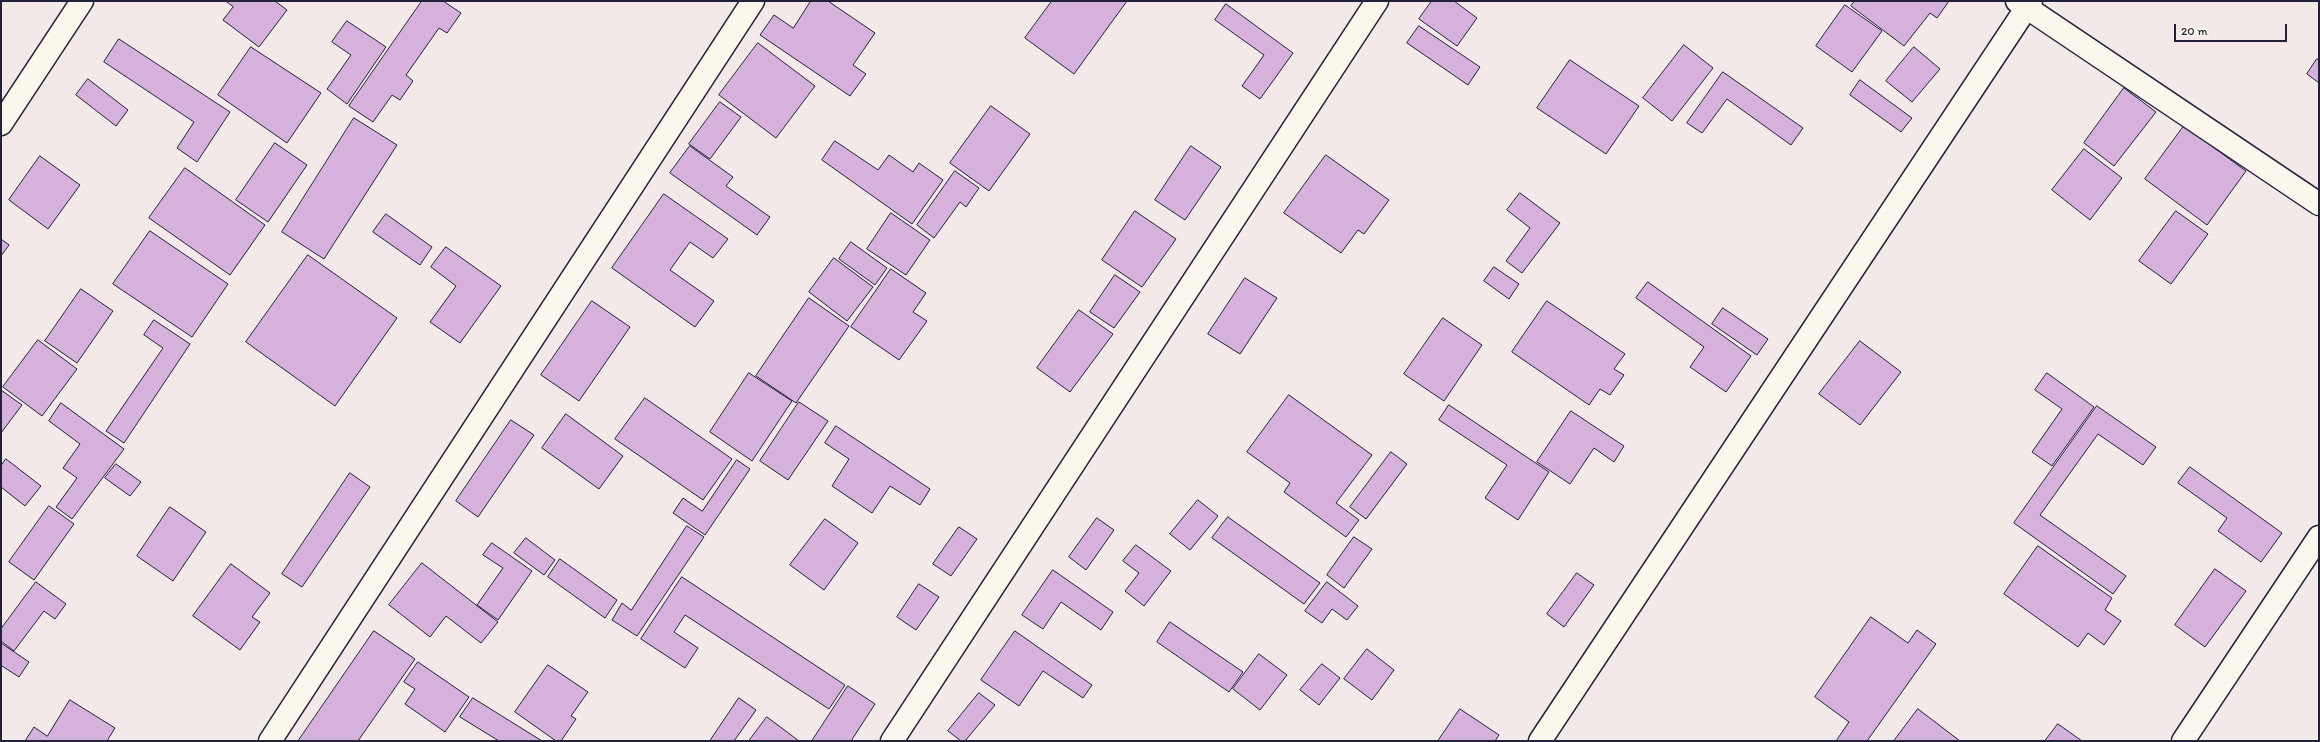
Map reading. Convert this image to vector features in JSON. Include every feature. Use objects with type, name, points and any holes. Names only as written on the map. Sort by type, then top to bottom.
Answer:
[{"type":"street","points":[[1,124],[82,1]]},
{"type":"street","points":[[270,741],[753,1]]},
{"type":"street","points":[[892,741],[1376,1]]},
{"type":"street","points":[[1540,741],[2025,3],[2319,204]]},
{"type":"street","points":[[2183,741],[2319,537]]},
{"type":"building","points":[[226,1],[275,1],[287,10],[259,47],[223,20],[233,7]]},
{"type":"building","points":[[422,1],[443,1],[461,13],[447,33],[439,28],[406,75],[413,81],[400,100],[392,95],[373,122],[349,106]]},
{"type":"building","points":[[811,1],[828,1],[875,33],[853,65],[866,74],[850,96],[760,35],[774,15],[793,28]]},
{"type":"building","points":[[1052,1],[1127,1],[1074,74],[1025,38]]},
{"type":"building","points":[[1432,1],[1454,1],[1477,18],[1457,46],[1419,19]]},
{"type":"building","points":[[1855,1],[1949,1],[1937,18],[1930,13],[1904,46],[1851,6]]},
{"type":"building","points":[[1226,4],[1293,53],[1260,99],[1242,86],[1264,55],[1215,20]]},
{"type":"building","points":[[1845,5],[1882,31],[1852,72],[1816,46]]},
{"type":"building","points":[[347,21],[386,47],[347,104],[327,89],[351,55],[332,42]]},
{"type":"building","points":[[1419,26],[1480,67],[1468,85],[1407,43]]},
{"type":"building","points":[[119,39],[230,112],[197,162],[177,148],[194,122],[104,62]]},
{"type":"building","points":[[758,43],[815,86],[776,138],[719,95]]},
{"type":"building","points":[[1684,45],[1713,68],[1672,121],[1643,98]]},
{"type":"building","points":[[251,47],[321,93],[287,143],[218,95]]},
{"type":"building","points":[[1914,47],[1940,69],[1912,102],[1886,81]]},
{"type":"building","points":[[2317,59],[2319,60],[2319,83],[2307,74]]},
{"type":"building","points":[[1570,60],[1639,106],[1606,154],[1537,108]]},
{"type":"building","points":[[1723,72],[1803,128],[1791,145],[1727,99],[1702,133],[1687,123]]},
{"type":"building","points":[[88,79],[128,110],[116,126],[76,95]]},
{"type":"building","points":[[1860,80],[1912,118],[1901,132],[1850,95]]},
{"type":"building","points":[[2124,88],[2156,112],[2114,166],[2084,143]]},
{"type":"building","points":[[720,102],[741,117],[710,159],[689,144]]},
{"type":"building","points":[[991,106],[1030,134],[989,191],[950,163]]},
{"type":"building","points":[[354,118],[397,145],[324,259],[282,232]]},
{"type":"building","points":[[2184,126],[2246,171],[2207,225],[2145,179]]},
{"type":"building","points":[[835,141],[878,170],[889,155],[913,172],[919,163],[943,180],[912,224],[822,160]]},
{"type":"building","points":[[275,143],[307,165],[268,222],[236,200]]},
{"type":"building","points":[[690,146],[733,177],[726,186],[770,217],[757,235],[670,173]]},
{"type":"building","points":[[1191,146],[1221,167],[1185,220],[1155,200]]},
{"type":"building","points":[[2084,149],[2122,178],[2090,220],[2052,190]]},
{"type":"building","points":[[1326,155],[1389,200],[1364,234],[1358,230],[1341,253],[1284,213]]},
{"type":"building","points":[[40,156],[80,185],[48,229],[9,200]]},
{"type":"building","points":[[185,168],[265,225],[230,275],[149,218]]},
{"type":"building","points":[[955,171],[979,188],[966,207],[960,202],[934,238],[917,225]]},
{"type":"building","points":[[1520,193],[1560,223],[1522,273],[1506,261],[1530,228],[1507,210]]},
{"type":"building","points":[[664,194],[728,239],[713,258],[690,242],[670,270],[714,301],[695,327],[612,268]]},
{"type":"building","points":[[1135,211],[1176,239],[1142,287],[1102,260]]},
{"type":"building","points":[[2176,211],[2208,234],[2171,284],[2139,261]]},
{"type":"building","points":[[891,213],[930,240],[906,275],[867,249]]},
{"type":"building","points":[[386,214],[432,247],[420,265],[373,232]]},
{"type":"building","points":[[150,231],[228,284],[192,337],[113,284]]},
{"type":"building","points":[[1,239],[9,245],[1,256]]},
{"type":"building","points":[[851,242],[887,268],[875,285],[839,259]]},
{"type":"building","points":[[446,247],[501,286],[460,343],[430,322],[456,286],[431,267]]},
{"type":"building","points":[[308,255],[397,318],[335,406],[246,342]]},
{"type":"building","points":[[834,258],[873,287],[847,321],[809,292]]},
{"type":"building","points":[[1494,267],[1519,284],[1509,299],[1484,281]]},
{"type":"building","points":[[891,269],[926,293],[913,312],[927,321],[899,360],[851,327]]},
{"type":"building","points":[[1115,275],[1140,292],[1114,328],[1090,312]]},
{"type":"building","points":[[1245,278],[1277,298],[1240,354],[1208,334]]},
{"type":"building","points":[[1648,282],[1751,356],[1726,392],[1690,367],[1704,347],[1636,298]]},
{"type":"building","points":[[81,289],[113,311],[77,363],[45,341]]},
{"type":"building","points":[[809,298],[849,326],[796,403],[756,376]]},
{"type":"building","points":[[592,301],[630,327],[579,401],[541,375]]},
{"type":"building","points":[[1547,301],[1625,354],[1614,369],[1624,375],[1610,395],[1600,389],[1589,405],[1512,352]]},
{"type":"building","points":[[1723,308],[1768,339],[1757,355],[1712,324]]},
{"type":"building","points":[[1079,310],[1113,334],[1070,392],[1037,368]]},
{"type":"building","points":[[1443,318],[1482,345],[1444,401],[1404,374]]},
{"type":"building","points":[[154,320],[190,344],[124,443],[106,431],[163,348],[144,335]]},
{"type":"building","points":[[38,340],[77,369],[42,416],[3,387]]},
{"type":"building","points":[[1860,341],[1901,372],[1860,425],[1819,394]]},
{"type":"building","points":[[749,373],[792,401],[752,461],[710,432]]},
{"type":"building","points":[[2047,373],[2094,407],[2052,466],[2032,452],[2062,409],[2035,390]]},
{"type":"building","points":[[1,390],[22,405],[1,433]]},
{"type":"building","points":[[1289,395],[1372,455],[1336,503],[1359,520],[1346,537],[1284,492],[1290,483],[1247,452]]},
{"type":"building","points":[[645,398],[732,459],[703,500],[615,439]]},
{"type":"building","points":[[799,402],[828,421],[788,480],[760,461]]},
{"type":"building","points":[[61,403],[124,449],[72,519],[56,507],[77,478],[63,468],[80,444],[49,421]]},
{"type":"building","points":[[1449,405],[1549,472],[1518,520],[1485,498],[1507,465],[1439,420]]},
{"type":"building","points":[[2097,406],[2156,447],[2143,465],[2098,434],[2040,515],[2126,576],[2113,594],[2014,523]]},
{"type":"building","points":[[1571,411],[1624,446],[1614,462],[1594,448],[1570,484],[1537,462]]},
{"type":"building","points":[[566,414],[623,456],[599,489],[542,448]]},
{"type":"building","points":[[511,420],[534,435],[478,517],[456,501]]},
{"type":"building","points":[[836,426],[930,489],[920,505],[890,486],[872,513],[832,486],[849,459],[825,443]]},
{"type":"building","points":[[1391,452],[1407,464],[1366,519],[1350,507]]},
{"type":"building","points":[[6,459],[41,486],[25,506],[1,487],[1,466]]},
{"type":"building","points":[[737,460],[750,469],[705,535],[673,513],[683,498],[702,511]]},
{"type":"building","points":[[116,464],[141,482],[130,496],[105,478]]},
{"type":"building","points":[[2190,467],[2282,533],[2261,562],[2218,531],[2227,518],[2178,483]]},
{"type":"building","points":[[350,473],[370,487],[302,587],[282,574]]},
{"type":"building","points":[[1198,500],[1218,516],[1190,550],[1170,534]]},
{"type":"building","points":[[49,506],[74,524],[34,580],[9,562]]},
{"type":"building","points":[[170,507],[206,532],[173,581],[137,556]]},
{"type":"building","points":[[1228,517],[1320,583],[1304,604],[1212,538]]},
{"type":"building","points":[[1097,518],[1114,530],[1086,570],[1069,557]]},
{"type":"building","points":[[825,519],[858,543],[824,590],[790,565]]},
{"type":"building","points":[[687,526],[704,537],[637,636],[612,620],[622,603],[631,610]]},
{"type":"building","points":[[959,527],[977,539],[951,576],[933,564]]},
{"type":"building","points":[[1354,537],[1372,549],[1344,588],[1327,575]]},
{"type":"building","points":[[526,538],[555,560],[544,575],[514,553]]},
{"type":"building","points":[[492,543],[532,571],[498,620],[477,605],[503,568],[483,555]]},
{"type":"building","points":[[1136,545],[1171,571],[1144,606],[1125,591],[1139,573],[1123,561]]},
{"type":"building","points":[[2038,546],[2112,598],[2105,610],[2121,621],[2104,645],[2088,633],[2078,647],[2004,594]]},
{"type":"building","points":[[560,559],[617,600],[605,618],[548,577]]},
{"type":"building","points":[[422,563],[498,622],[481,643],[446,616],[430,637],[389,605]]},
{"type":"building","points":[[231,564],[270,593],[252,617],[260,622],[240,650],[193,616]]},
{"type":"building","points":[[2215,569],[2246,591],[2205,647],[2175,625]]},
{"type":"building","points":[[1053,570],[1113,612],[1101,630],[1061,602],[1043,629],[1022,615]]},
{"type":"building","points":[[1577,573],[1594,585],[1564,627],[1547,614]]},
{"type":"building","points":[[682,577],[845,685],[829,709],[685,615],[674,632],[698,648],[685,668],[641,639]]},
{"type":"building","points":[[36,582],[66,604],[55,619],[44,611],[14,651],[1,641],[1,629]]},
{"type":"building","points":[[1327,582],[1358,606],[1347,620],[1332,609],[1322,623],[1305,611]]},
{"type":"building","points":[[919,584],[939,597],[916,630],[897,617]]},
{"type":"building","points":[[1871,617],[1908,643],[1917,630],[1936,644],[1867,741],[1836,741],[1849,722],[1815,697]]},
{"type":"building","points":[[1170,622],[1243,672],[1229,692],[1157,642]]},
{"type":"building","points":[[374,631],[415,659],[358,741],[300,741],[299,740]]},
{"type":"building","points":[[1015,631],[1092,685],[1083,698],[1043,671],[1019,706],[981,680]]},
{"type":"building","points":[[1,643],[29,662],[19,677],[2,666],[1,668]]},
{"type":"building","points":[[1367,649],[1394,670],[1372,700],[1344,679]]},
{"type":"building","points":[[1259,654],[1287,675],[1260,710],[1233,689]]},
{"type":"building","points":[[418,662],[469,697],[445,732],[405,704],[415,689],[404,682]]},
{"type":"building","points":[[1322,664],[1340,678],[1319,705],[1300,690]]},
{"type":"building","points":[[548,665],[588,692],[571,716],[576,719],[561,741],[556,741],[515,712]]},
{"type":"building","points":[[848,686],[875,704],[851,741],[812,741]]},
{"type":"building","points":[[979,693],[995,705],[965,741],[961,741],[948,731]]},
{"type":"building","points":[[473,698],[542,741],[499,741],[460,717]]},
{"type":"building","points":[[739,698],[756,710],[734,741],[710,741]]},
{"type":"building","points":[[70,700],[115,728],[107,741],[25,741],[34,727],[47,736]]},
{"type":"building","points":[[1460,709],[1499,735],[1495,741],[1438,741]]},
{"type":"building","points":[[1918,709],[1960,741],[1894,741]]},
{"type":"building","points":[[767,717],[799,741],[749,741]]},
{"type":"building","points":[[2058,724],[2082,741],[2045,741]]}]
